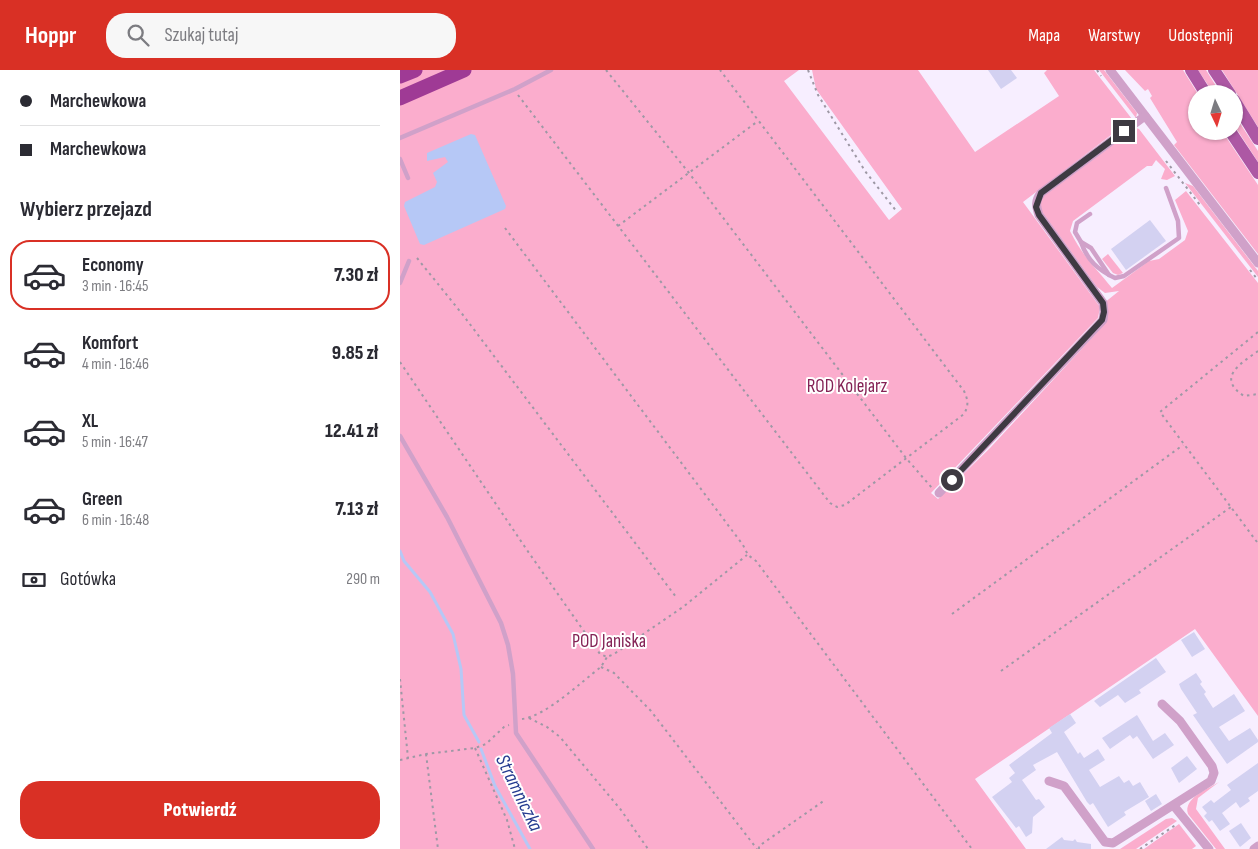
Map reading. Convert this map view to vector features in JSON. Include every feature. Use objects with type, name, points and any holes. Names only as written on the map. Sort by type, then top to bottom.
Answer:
[{"type":"highway","points":[[400,76],[415,70]]},
{"type":"highway","points":[[400,98],[464,70]]},
{"type":"main road","points":[[1191,70],[1200,85]]},
{"type":"main road","points":[[1214,70],[1224,85]]},
{"type":"main road","points":[[1243,115],[1258,139]]},
{"type":"main road","points":[[1236,140],[1258,173]]},
{"type":"street","points":[[1110,70],[1258,263]]},
{"type":"street","points":[[939,493],[1102,320],[1104,312],[1103,303],[1039,215],[1036,207],[1037,199],[1041,193],[1145,116]]},
{"type":"street","points":[[1050,781],[1064,786],[1105,842],[1113,843],[1211,781],[1213,769],[1180,721],[1162,704]]},
{"type":"street","points":[[1174,806],[1209,849]]},
{"type":"street","points":[[1254,849],[1258,846]]},
{"type":"lane","points":[[400,138],[515,89],[551,70]]},
{"type":"lane","points":[[400,159],[408,178]]},
{"type":"lane","points":[[1090,214],[1077,223],[1075,227],[1075,232],[1085,253],[1096,267],[1109,275],[1115,278],[1124,276],[1179,238],[1178,221],[1166,188]]},
{"type":"lane","points":[[1081,242],[1091,248],[1109,275]]},
{"type":"lane","points":[[400,283],[409,261]]},
{"type":"lane","points":[[400,436],[447,517],[501,623],[508,645],[513,674],[516,733],[594,849]]},
{"type":"path","points":[[606,70],[689,173],[906,458],[939,493]]},
{"type":"path","points":[[515,89],[526,109],[830,503],[837,507],[845,505],[964,414],[968,407],[964,390],[720,70]]},
{"type":"path","points":[[808,70],[818,96],[865,171],[897,212]]},
{"type":"path","points":[[618,226],[758,121]]},
{"type":"path","points":[[505,228],[738,537],[748,555],[756,561],[873,714],[972,849]]},
{"type":"path","points":[[409,261],[413,257],[425,266],[676,597]]},
{"type":"path","points":[[1258,332],[1160,412],[1258,542]]},
{"type":"path","points":[[1258,351],[1238,365],[1233,372],[1231,382],[1233,388],[1244,396],[1258,394]]},
{"type":"path","points":[[400,362],[600,654],[606,656],[614,654],[683,607],[748,555]]},
{"type":"path","points":[[952,614],[1183,445]]},
{"type":"path","points":[[1001,671],[1231,507]]},
{"type":"path","points":[[400,760],[426,754],[475,748],[486,744],[504,727],[529,718],[545,709],[601,667],[606,656]]},
{"type":"path","points":[[601,667],[614,673],[652,711],[758,849],[759,846],[825,800]]},
{"type":"path","points":[[400,679],[408,758]]},
{"type":"path","points":[[529,718],[547,727],[560,737],[621,810],[648,849]]},
{"type":"path","points":[[475,748],[506,820],[515,849]]},
{"type":"path","points":[[426,754],[438,849]]},
{"type":"path","points":[[1140,849],[1180,822]]},
{"type":"green space","points":[[400,70],[799,70],[784,81],[889,220],[902,209],[816,89],[812,70],[918,70],[975,152],[1059,96],[1044,73],[1047,70],[1094,70],[1132,119],[1023,202],[1100,307],[1098,318],[931,493],[938,499],[990,448],[1102,327],[1104,303],[1119,291],[1105,293],[1097,287],[1040,209],[1041,198],[1136,128],[1139,129],[1175,176],[1167,180],[1161,179],[1165,169],[1156,160],[1152,166],[1147,166],[1073,221],[1070,231],[1085,255],[1112,288],[1149,261],[1159,259],[1185,240],[1188,231],[1175,200],[1186,191],[1258,283],[1258,716],[1195,629],[975,779],[1026,849],[400,849]]},
{"type":"green space","points":[[1099,70],[1104,70],[1137,113],[1136,118]]},
{"type":"green space","points":[[1125,70],[1183,70],[1192,85],[1188,85],[1188,140],[1228,140],[1258,185],[1258,254],[1174,145],[1177,142],[1150,98],[1152,96],[1148,89],[1145,91]]},
{"type":"green space","points":[[1198,70],[1206,70],[1215,85],[1208,85]]},
{"type":"green space","points":[[1222,70],[1258,70],[1258,127],[1243,103],[1243,85],[1231,85]]},
{"type":"green space","points":[[1243,128],[1258,151],[1258,162],[1243,139]]},
{"type":"green space","points":[[1185,183],[1193,186],[1258,271],[1258,277]]},
{"type":"green space","points":[[1108,254],[1123,273],[1118,275],[1113,273],[1102,259]]},
{"type":"green space","points":[[1219,782],[1198,798],[1196,809],[1225,849],[1216,849],[1188,814],[1187,808],[1197,795]]},
{"type":"green space","points":[[1172,818],[1177,821],[1136,849],[1120,849],[1166,819]]},
{"type":"green space","points":[[1179,824],[1196,846],[1192,849],[1144,849]]},
{"type":"water","points":[[471,134],[475,135],[506,206],[505,209],[424,245],[420,244],[404,206],[405,202],[435,187],[437,182],[433,173],[448,162],[445,157],[427,161],[427,153]]},
{"type":"building","points":[[988,70],[1011,70],[1017,78],[1001,89]]},
{"type":"building","points":[[1150,220],[1166,241],[1126,270],[1111,249]]},
{"type":"building","points":[[1194,632],[1205,649],[1192,657],[1181,640]]},
{"type":"building","points":[[1156,658],[1166,672],[1139,690],[1141,693],[1125,703],[1118,695],[1100,707],[1094,701]]},
{"type":"building","points":[[1196,673],[1202,682],[1200,684],[1206,692],[1204,694],[1213,708],[1234,694],[1245,711],[1219,727],[1229,741],[1250,728],[1258,740],[1258,742],[1227,764],[1193,715],[1197,713],[1179,684]]},
{"type":"building","points":[[1070,714],[1076,723],[1064,732],[1078,754],[1080,752],[1084,758],[1098,749],[1105,760],[1089,770],[1100,787],[1119,776],[1124,783],[1129,780],[1133,786],[1140,782],[1149,797],[1124,812],[1126,815],[1108,827],[1093,803],[1090,805],[1087,802],[1057,752],[1033,765],[1036,770],[1022,780],[1036,800],[1039,799],[1045,807],[1033,817],[1032,833],[1026,837],[1019,826],[1016,828],[992,797],[1012,782],[1009,778],[1015,773],[1009,765],[1052,733],[1049,728]]},
{"type":"building","points":[[1137,715],[1153,741],[1165,733],[1174,745],[1153,759],[1137,736],[1133,739],[1130,735],[1110,749],[1102,738]]},
{"type":"building","points":[[1187,756],[1197,769],[1179,783],[1171,768]]},
{"type":"building","points":[[1258,763],[1258,791],[1248,798],[1250,801],[1240,808],[1236,802],[1222,813],[1230,824],[1220,831],[1212,820],[1209,822],[1204,816],[1207,813],[1202,807],[1211,800],[1214,803],[1231,790],[1227,785]]},
{"type":"building","points":[[1156,794],[1162,804],[1151,811],[1145,801]]},
{"type":"building","points":[[1241,823],[1251,838],[1240,847],[1229,831]]},
{"type":"building","points":[[1062,837],[1064,840],[1073,841],[1075,839],[1077,842],[1091,844],[1091,849],[1046,849]]},
{"type":"waterway","name":"Stramniczka","points":[[400,551],[404,561],[430,592],[453,634],[461,669],[464,715],[479,742]]},
{"type":"waterway","name":"Stramniczka","points":[[481,749],[495,786],[530,849]]},
{"type":"route","points":[[952,480],[1028,402],[1102,320],[1104,312],[1103,303],[1039,215],[1036,207],[1037,199],[1041,193],[1124,131]]},
{"type":"park label","name":"ROD Kolejarz","points":[[847,386]]},
{"type":"park label","name":"POD Janiska","points":[[609,641]]}]
